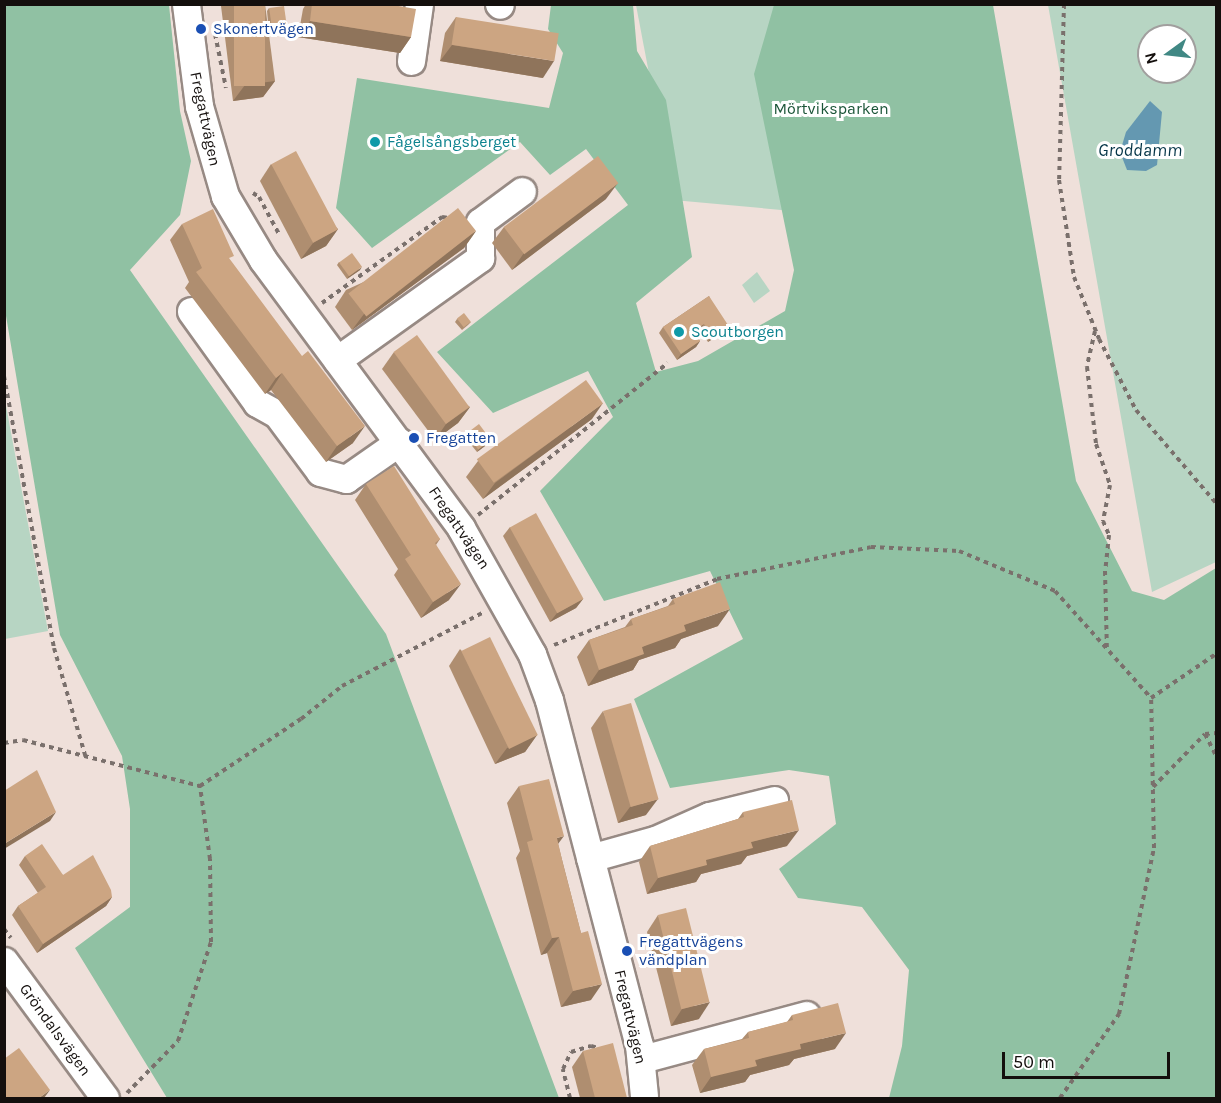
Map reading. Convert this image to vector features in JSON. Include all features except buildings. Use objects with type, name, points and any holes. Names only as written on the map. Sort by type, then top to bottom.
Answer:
[{"type":"street","name":"Fregattvägen","points":[[186,4],[199,106],[225,196],[263,260],[399,441],[461,528],[505,601],[532,654],[549,700],[642,1059],[644,1096]]},
{"type":"street","points":[[411,61],[419,4]]},
{"type":"street","points":[[338,360],[480,258],[480,222],[522,191]]},
{"type":"street","points":[[190,311],[256,403],[278,414],[320,472],[346,479],[399,441]]},
{"type":"street","points":[[590,858],[655,840],[709,816],[774,800]]},
{"type":"street","name":"Gröndalsvägen","points":[[4,961],[107,1097]]},
{"type":"street","points":[[642,1059],[806,1015]]},
{"type":"path","points":[[1064,4],[1059,180],[1074,277],[1095,331],[1136,410],[1216,503]]},
{"type":"path","points":[[215,33],[219,38],[226,88]]},
{"type":"path","points":[[252,193],[259,197],[281,238]]},
{"type":"path","points":[[304,316],[442,217],[480,222]]},
{"type":"path","points":[[1095,331],[1087,367],[1096,444],[1110,485],[1103,521],[1109,535],[1105,571],[1107,652]]},
{"type":"path","points":[[461,528],[668,363]]},
{"type":"path","points":[[4,376],[54,648],[86,758]]},
{"type":"path","points":[[532,654],[717,579],[871,547],[959,551],[1055,591],[1107,652],[1151,698],[1154,848],[1119,1014],[1060,1098]]},
{"type":"path","points":[[4,743],[23,740],[200,786],[301,719],[342,686],[505,601]]},
{"type":"path","points":[[1151,698],[1216,654]]},
{"type":"path","points":[[1153,787],[1205,734],[1216,733]]},
{"type":"path","points":[[1205,734],[1216,756]]},
{"type":"path","points":[[107,1097],[178,1041],[211,942],[210,859],[200,786]]},
{"type":"path","points":[[570,1098],[563,1069],[571,1052],[591,1046],[600,1049]]},
{"type":"green space","points":[[9,4],[169,5],[180,111],[191,161],[180,215],[130,270],[386,634],[559,1098],[167,1098],[75,948],[130,907],[130,809],[122,756],[60,635],[5,310],[4,8]]},
{"type":"green space","points":[[551,5],[633,5],[637,51],[666,100],[692,257],[636,303],[656,372],[698,361],[785,311],[794,270],[754,74],[774,5],[993,5],[1076,481],[1132,591],[1164,600],[1216,568],[1216,1098],[889,1098],[902,1046],[909,970],[862,907],[798,898],[779,869],[836,824],[829,776],[789,770],[670,788],[634,699],[743,639],[710,571],[604,601],[540,491],[613,417],[588,371],[493,413],[437,352],[628,205],[586,149],[550,175],[520,142],[372,248],[336,208],[357,78],[549,108],[563,53],[548,29]]},
{"type":"green space","name":"Mörtviksparken","points":[[636,5],[921,5],[957,226],[673,200]]},
{"type":"green space","points":[[1048,5],[1216,5],[1216,562],[1152,592]]},
{"type":"green space","points":[[757,272],[770,291],[754,303],[742,285]]},
{"type":"green space","points":[[4,395],[48,631],[5,639],[4,639]]},
{"type":"water","name":"Groddamm","points":[[1150,101],[1162,112],[1157,165],[1146,171],[1127,170],[1120,152],[1126,132]]},
{"type":"place","name":"Skonertvägen","points":[[201,29]]},
{"type":"place","name":"Fågelsångsberget","points":[[375,142]]},
{"type":"place","name":"Scoutborgen","points":[[679,332]]},
{"type":"place","name":"Fregatten","points":[[414,438]]},
{"type":"place","name":"Fregattvägens vändplan","points":[[627,951]]}]
